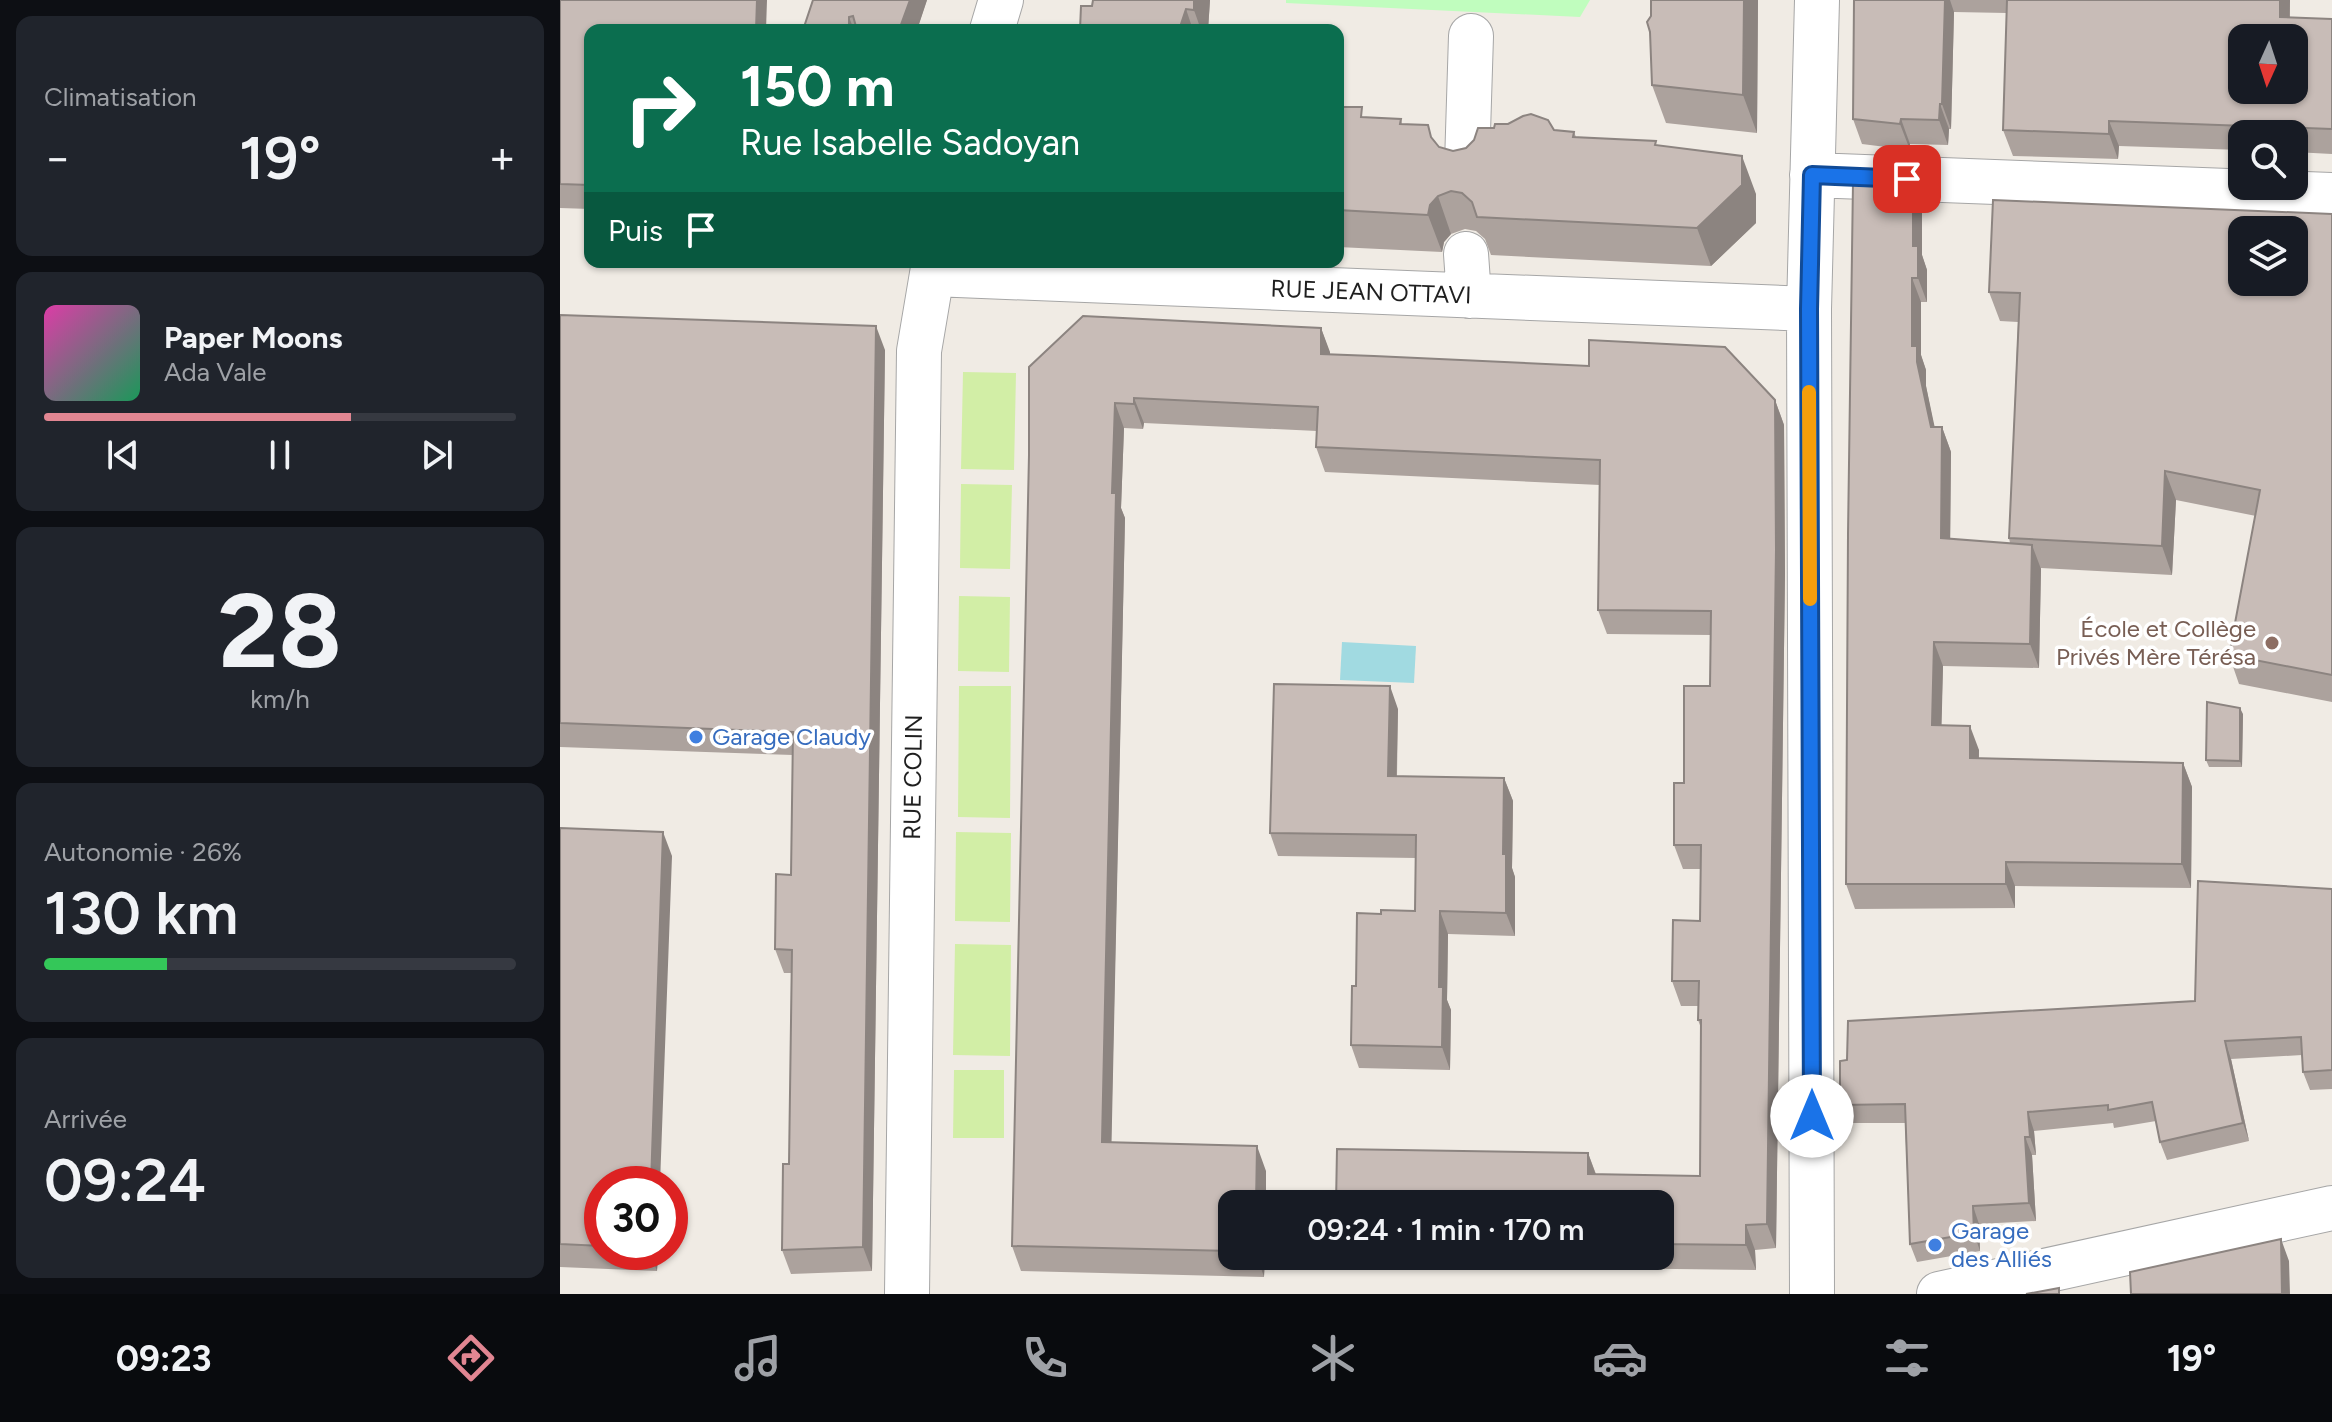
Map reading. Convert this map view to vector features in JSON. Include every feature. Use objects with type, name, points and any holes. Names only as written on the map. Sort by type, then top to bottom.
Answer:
[{"type":"street","points":[[994,24],[1001,0]]},
{"type":"street","points":[[1812,1294],[1809,309],[1817,0]]},
{"type":"street","points":[[1467,164],[1471,36]]},
{"type":"street","points":[[1812,175],[2332,195]]},
{"type":"street","name":"RUE JEAN OTTAVI","points":[[934,268],[1468,275],[1809,309]]},
{"type":"street","name":"RUE COLIN","points":[[907,1294],[919,351],[934,268]]},
{"type":"street","points":[[1939,1294],[2332,1208]]},
{"type":"green space","points":[[1286,0],[1590,0],[1580,17],[1286,3]]},
{"type":"green space","points":[[963,372],[1016,373],[1014,470],[961,469]]},
{"type":"green space","points":[[961,484],[1012,485],[1010,569],[960,568]]},
{"type":"green space","points":[[959,596],[1010,597],[1009,672],[958,671]]},
{"type":"green space","points":[[959,686],[1011,686],[1010,818],[958,817]]},
{"type":"green space","points":[[956,832],[1011,833],[1010,922],[955,921]]},
{"type":"green space","points":[[955,944],[1011,945],[1010,1056],[953,1055]]},
{"type":"green space","points":[[954,1070],[1004,1070],[1004,1138],[953,1138]]},
{"type":"water","points":[[1342,642],[1416,646],[1414,683],[1340,680]]},
{"type":"building","points":[[560,0],[757,0],[756,24],[584,24],[584,185],[560,184]]},
{"type":"building","points":[[813,0],[910,0],[901,24],[855,24],[853,16],[849,17],[849,24],[805,24]]},
{"type":"building","points":[[1093,0],[1194,0],[1194,10],[1186,9],[1181,24],[1080,24],[1081,6],[1092,6]]},
{"type":"building","points":[[1651,0],[1744,0],[1743,95],[1652,85],[1647,22],[1651,16]]},
{"type":"building","points":[[1854,0],[1945,0],[1939,120],[1901,119],[1900,124],[1853,119]]},
{"type":"building","points":[[2007,0],[2280,0],[2280,17],[2332,19],[2332,129],[2308,128],[2308,120],[2228,120],[2228,125],[2109,121],[2109,134],[2003,130]]},
{"type":"building","points":[[1344,107],[1362,107],[1361,117],[1401,119],[1400,124],[1428,125],[1431,137],[1439,147],[1453,151],[1466,148],[1474,140],[1478,128],[1494,128],[1495,124],[1508,124],[1531,114],[1548,120],[1554,130],[1574,132],[1573,137],[1656,141],[1655,145],[1742,156],[1742,185],[1697,228],[1477,217],[1472,202],[1462,193],[1451,191],[1438,196],[1430,205],[1428,215],[1344,210]]},
{"type":"building","points":[[1853,182],[1913,189],[1913,246],[1918,246],[1918,278],[1912,278],[1912,346],[1917,346],[1917,362],[1931,427],[1942,427],[1941,538],[2032,545],[2030,644],[1934,642],[1932,725],[1970,726],[1970,758],[2183,763],[2182,864],[2006,862],[2006,884],[1846,884]]},
{"type":"building","points":[[1993,200],[2332,214],[2332,675],[2229,655],[2260,490],[2165,471],[2162,546],[2009,538],[2020,293],[1989,292]]},
{"type":"building","points":[[560,315],[876,326],[863,1247],[782,1250],[783,1164],[789,1164],[792,950],[775,949],[776,874],[791,875],[793,732],[560,723]]},
{"type":"building","points":[[1083,316],[1321,328],[1321,354],[1589,366],[1589,340],[1725,347],[1775,400],[1776,549],[1767,1224],[1746,1225],[1746,1245],[1674,1244],[1674,1190],[1336,1190],[1337,1149],[1588,1153],[1588,1174],[1700,1176],[1699,981],[1672,981],[1673,920],[1700,921],[1701,845],[1674,845],[1674,783],[1684,783],[1684,686],[1710,686],[1711,611],[1598,610],[1600,460],[1316,447],[1318,407],[1134,398],[1134,404],[1115,403],[1112,493],[1116,493],[1102,1142],[1257,1146],[1256,1190],[1218,1190],[1218,1251],[1012,1246],[1029,367]]},
{"type":"building","points":[[1274,684],[1390,686],[1388,776],[1504,778],[1506,913],[1440,911],[1442,1047],[1351,1045],[1357,913],[1415,911],[1416,835],[1270,833]]},
{"type":"building","points":[[2207,702],[2240,708],[2240,761],[2206,760]]},
{"type":"building","points":[[560,828],[663,832],[652,1166],[584,1166],[584,1245],[560,1244]]},
{"type":"building","points":[[2198,881],[2332,889],[2332,1070],[2303,1072],[2301,1037],[2225,1041],[2243,1123],[2160,1142],[2152,1102],[2108,1110],[2108,1105],[2028,1112],[2030,1137],[2025,1137],[2029,1203],[1973,1206],[1974,1233],[1910,1244],[1905,1104],[1840,1105],[1840,1061],[1847,1060],[1848,1021],[2195,1001]]},
{"type":"building","points":[[2281,1239],[2282,1294],[2131,1294],[2130,1272]]},
{"type":"building","points":[[2059,1288],[2059,1294],[2026,1294]]},
{"type":"slow traffic","points":[[1809,392],[1810,599]]},
{"type":"place","name":"École et Collège Privés Mère Térésa","points":[[2272,643]]},
{"type":"place","name":"Garage Claudy","points":[[696,737]]},
{"type":"place","name":"Garage des Alliés","points":[[1935,1245]]},
{"type":"route","points":[[1812,1116],[1809,309],[1812,175],[1907,179]]}]
